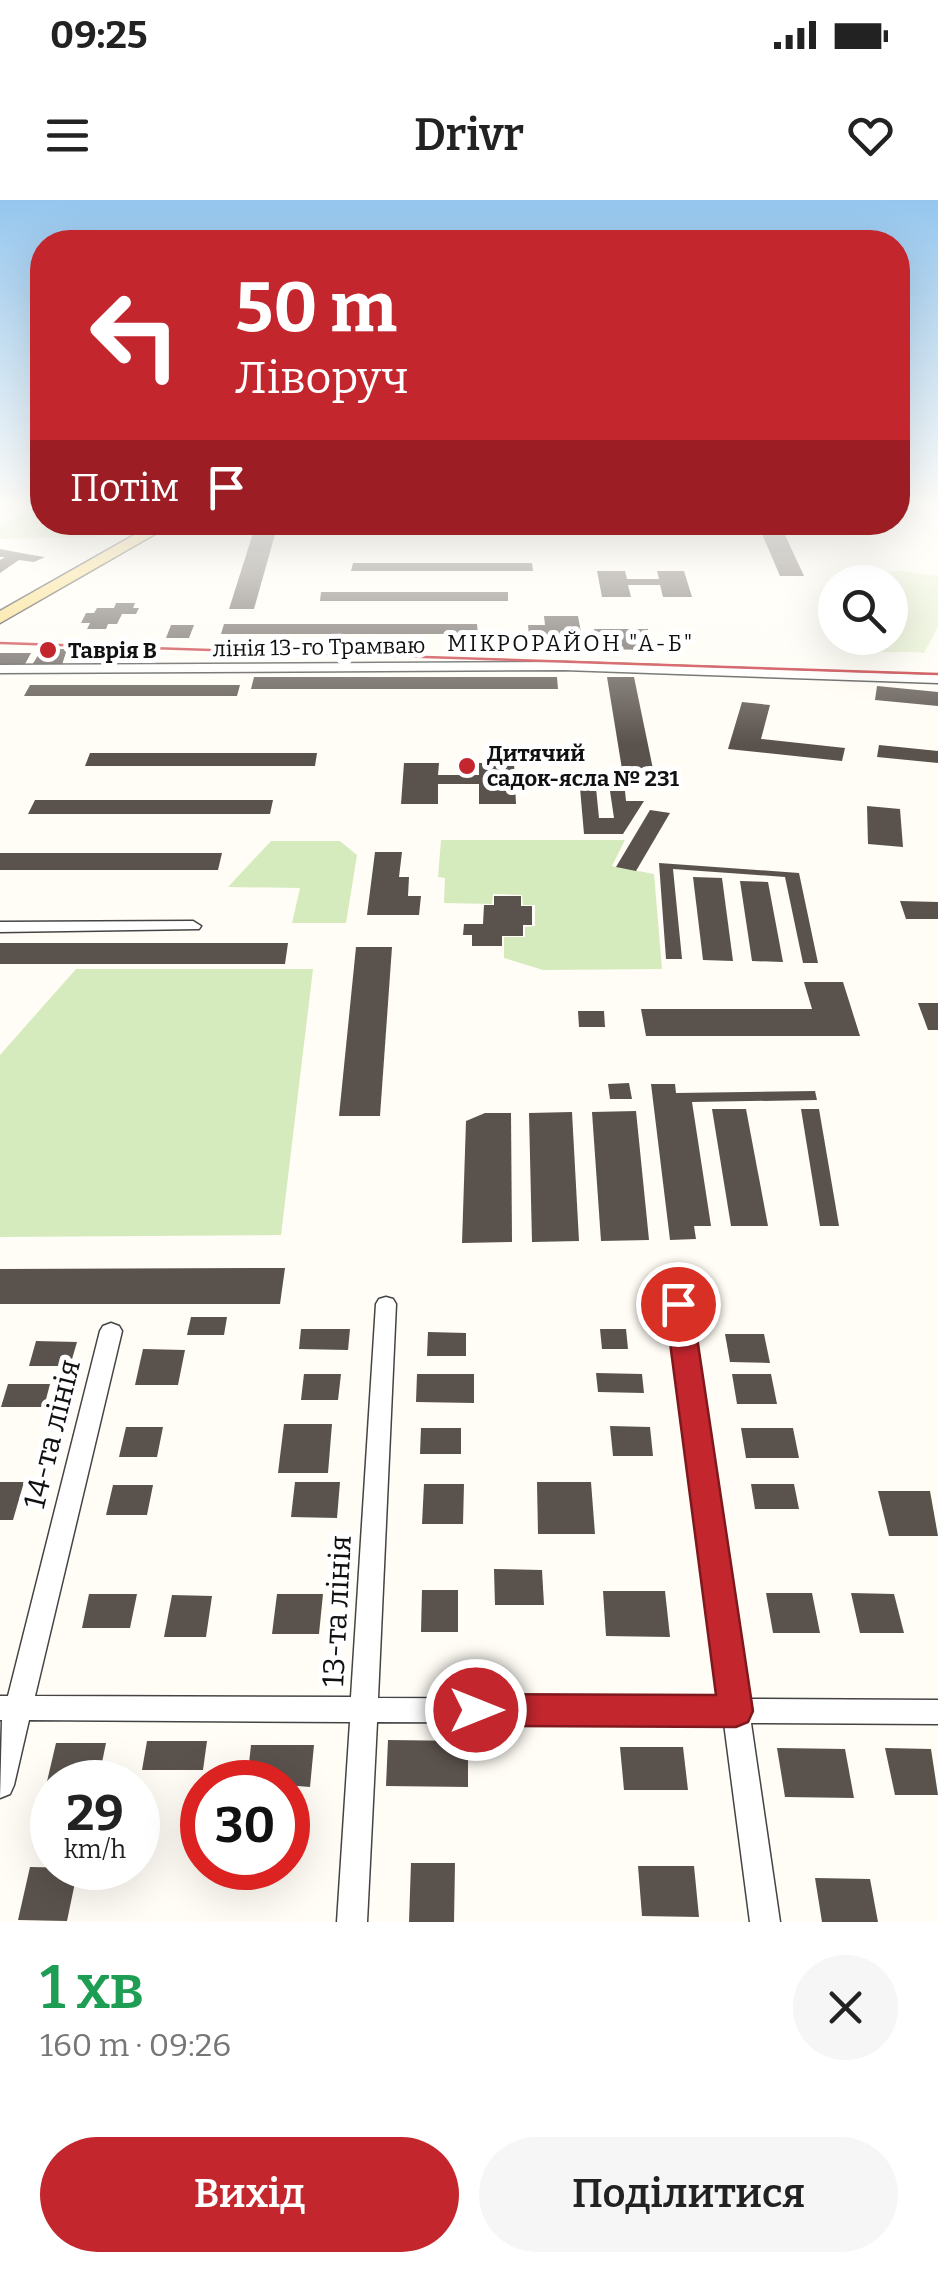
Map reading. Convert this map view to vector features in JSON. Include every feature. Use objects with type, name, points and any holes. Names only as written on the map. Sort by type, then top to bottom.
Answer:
[{"type":"main road","points":[[0,618],[61,583]]},
{"type":"street","name":"лінія 13-го Трамваю","points":[[0,669],[564,666],[938,678]]},
{"type":"street","points":[[0,927],[193,926]]},
{"type":"street","name":"13-та лінія","points":[[352,1922],[386,1304]]},
{"type":"street","points":[[678,1304],[765,1922]]},
{"type":"street","name":"14-та лінія","points":[[0,1786],[9,1708],[111,1331]]},
{"type":"street","points":[[9,1708],[938,1712]]},
{"type":"green space","points":[[908,583],[938,583],[938,627],[924,653],[908,653]]},
{"type":"green space","points":[[441,840],[625,840],[612,866],[654,874],[662,969],[543,970],[504,958],[504,937],[525,937],[525,927],[535,926],[535,905],[523,905],[522,895],[493,894],[492,904],[444,903],[445,878],[438,877]]},
{"type":"green space","points":[[271,841],[340,841],[357,855],[346,923],[292,923],[300,888],[228,887]]},
{"type":"green space","points":[[76,969],[313,969],[281,1235],[0,1237],[0,1055]]},
{"type":"building","points":[[237,583],[261,583],[254,609],[229,609]]},
{"type":"building","points":[[599,583],[688,583],[692,597],[663,597],[660,585],[628,585],[631,597],[602,597]]},
{"type":"building","points":[[321,592],[508,592],[508,601],[320,601]]},
{"type":"building","points":[[116,603],[135,603],[133,608],[139,608],[136,614],[122,614],[117,624],[108,624],[106,629],[87,629],[90,623],[81,623],[86,613],[114,608]]},
{"type":"building","points":[[544,616],[578,616],[584,649],[530,645],[528,625],[545,625]]},
{"type":"building","points":[[224,624],[477,624],[478,634],[221,634]]},
{"type":"building","points":[[171,625],[194,625],[189,638],[166,638]]},
{"type":"building","points":[[594,629],[648,629],[652,650],[596,649]]},
{"type":"building","points":[[42,649],[67,649],[62,665],[32,665]]},
{"type":"building","points":[[0,653],[31,653],[24,666],[0,666]]},
{"type":"building","points":[[254,677],[557,677],[558,689],[251,689]]},
{"type":"building","points":[[607,677],[634,677],[653,769],[622,769]]},
{"type":"building","points":[[30,685],[240,685],[237,696],[24,696]]},
{"type":"building","points":[[877,686],[938,692],[938,706],[875,700]]},
{"type":"building","points":[[742,702],[770,705],[761,739],[845,748],[842,761],[728,749]]},
{"type":"building","points":[[879,745],[938,751],[938,763],[877,757]]},
{"type":"building","points":[[90,753],[317,753],[315,766],[85,766]]},
{"type":"building","points":[[404,763],[439,763],[438,775],[479,775],[479,763],[514,763],[516,804],[479,804],[479,784],[438,784],[438,804],[401,804]]},
{"type":"building","points":[[580,788],[596,788],[599,818],[614,818],[610,791],[625,791],[626,801],[644,801],[623,834],[584,834]]},
{"type":"building","points":[[35,800],[273,800],[270,814],[28,814]]},
{"type":"building","points":[[867,806],[900,809],[903,847],[868,844]]},
{"type":"building","points":[[650,810],[670,813],[636,871],[616,867]]},
{"type":"building","points":[[375,852],[402,852],[399,877],[409,877],[408,896],[421,896],[419,915],[367,915]]},
{"type":"building","points":[[0,853],[222,853],[218,870],[0,870]]},
{"type":"building","points":[[659,863],[799,873],[818,963],[803,963],[785,877],[673,869],[682,959],[666,959]]},
{"type":"building","points":[[693,877],[722,878],[733,961],[703,960]]},
{"type":"building","points":[[740,881],[768,882],[783,962],[752,961]]},
{"type":"building","points":[[494,896],[521,896],[521,906],[532,906],[532,925],[523,925],[523,936],[502,936],[502,946],[472,946],[472,935],[463,935],[464,924],[483,924],[484,905],[494,905]]},
{"type":"building","points":[[900,901],[938,902],[938,919],[906,919]]},
{"type":"building","points":[[0,943],[288,943],[285,964],[0,964]]},
{"type":"building","points":[[356,947],[392,947],[380,1116],[339,1116]]},
{"type":"building","points":[[804,982],[843,982],[860,1036],[646,1036],[641,1009],[812,1009]]},
{"type":"building","points":[[918,1003],[938,1003],[938,1030],[928,1030]]},
{"type":"building","points":[[578,1011],[604,1011],[605,1027],[579,1027]]},
{"type":"building","points":[[629,1083],[632,1099],[610,1099],[608,1084]]},
{"type":"building","points":[[651,1084],[675,1084],[676,1093],[815,1091],[817,1100],[692,1102],[711,1226],[694,1226],[696,1239],[670,1240]]},
{"type":"building","points":[[712,1109],[746,1109],[768,1226],[731,1226]]},
{"type":"building","points":[[801,1109],[819,1109],[839,1226],[820,1226]]},
{"type":"building","points":[[636,1111],[649,1240],[601,1241],[592,1112]]},
{"type":"building","points":[[572,1112],[579,1241],[532,1242],[529,1113]]},
{"type":"building","points":[[485,1113],[511,1113],[512,1242],[462,1243],[466,1121]]},
{"type":"building","points":[[285,1268],[280,1304],[0,1304],[0,1269]]},
{"type":"building","points":[[191,1317],[227,1317],[224,1335],[187,1335]]},
{"type":"building","points":[[301,1329],[350,1329],[348,1350],[299,1349]]},
{"type":"building","points":[[600,1329],[626,1329],[628,1349],[602,1349]]},
{"type":"building","points":[[428,1332],[466,1333],[466,1356],[427,1356]]},
{"type":"building","points":[[725,1334],[764,1334],[770,1363],[730,1362]]},
{"type":"building","points":[[36,1341],[77,1342],[70,1366],[29,1366]]},
{"type":"building","points":[[143,1349],[185,1350],[178,1385],[135,1385]]},
{"type":"building","points":[[596,1373],[642,1374],[644,1393],[598,1392]]},
{"type":"building","points":[[304,1374],[341,1374],[338,1400],[301,1400]]},
{"type":"building","points":[[417,1374],[474,1374],[474,1403],[416,1402]]},
{"type":"building","points":[[732,1374],[771,1374],[777,1404],[737,1404]]},
{"type":"building","points":[[8,1384],[50,1384],[44,1407],[1,1407]]},
{"type":"building","points":[[284,1424],[332,1424],[328,1473],[278,1473]]},
{"type":"building","points":[[610,1426],[650,1427],[653,1456],[613,1456]]},
{"type":"building","points":[[126,1427],[163,1427],[157,1457],[119,1457]]},
{"type":"building","points":[[421,1428],[461,1428],[461,1454],[420,1454]]},
{"type":"building","points":[[741,1428],[793,1428],[799,1458],[746,1458]]},
{"type":"building","points":[[0,1482],[24,1482],[13,1520],[0,1520]]},
{"type":"building","points":[[295,1482],[340,1482],[337,1518],[291,1517]]},
{"type":"building","points":[[537,1482],[591,1482],[595,1534],[538,1534]]},
{"type":"building","points":[[424,1484],[464,1484],[463,1524],[422,1524]]},
{"type":"building","points":[[751,1484],[794,1484],[799,1509],[755,1509]]},
{"type":"building","points":[[113,1485],[153,1485],[147,1515],[106,1515]]},
{"type":"building","points":[[878,1491],[930,1491],[938,1536],[889,1536]]},
{"type":"building","points":[[494,1569],[542,1570],[544,1605],[495,1605]]},
{"type":"building","points":[[422,1590],[458,1590],[458,1632],[421,1632]]},
{"type":"building","points":[[603,1591],[665,1591],[670,1637],[606,1636]]},
{"type":"building","points":[[766,1593],[812,1593],[820,1633],[773,1633]]},
{"type":"building","points":[[851,1593],[894,1594],[904,1633],[860,1633]]},
{"type":"building","points":[[89,1594],[137,1594],[130,1628],[82,1628]]},
{"type":"building","points":[[277,1594],[323,1594],[319,1634],[272,1634]]},
{"type":"building","points":[[172,1595],[212,1596],[206,1637],[164,1637]]},
{"type":"building","points":[[388,1740],[468,1741],[468,1787],[386,1786]]},
{"type":"building","points":[[147,1741],[207,1741],[204,1760],[180,1760],[180,1770],[160,1770],[160,1760],[144,1760]]},
{"type":"building","points":[[56,1743],[106,1743],[103,1760],[52,1760]]},
{"type":"building","points":[[251,1745],[314,1745],[310,1787],[310,1760],[249,1760]]},
{"type":"building","points":[[620,1747],[683,1747],[688,1790],[624,1790]]},
{"type":"building","points":[[777,1748],[845,1749],[854,1798],[785,1797]]},
{"type":"building","points":[[885,1748],[931,1749],[938,1795],[895,1795]]},
{"type":"building","points":[[411,1863],[455,1863],[454,1922],[409,1922]]},
{"type":"building","points":[[638,1866],[694,1866],[699,1917],[642,1916]]},
{"type":"building","points":[[30,1867],[30,1890],[73,1890],[67,1921],[18,1920]]},
{"type":"building","points":[[815,1878],[870,1879],[878,1922],[822,1922]]},
{"type":"tram line","points":[[0,643],[938,674]]},
{"type":"place","name":"Таврія В","points":[[48,650]]},
{"type":"place","name":"Дитячий садок-ясла № 231","points":[[467,766]]},
{"type":"district","name":"МІКРОРАЙОН \"А-Б\"","points":[[571,643]]},
{"type":"route","points":[[476,1710],[736,1711],[678,1304]]}]
